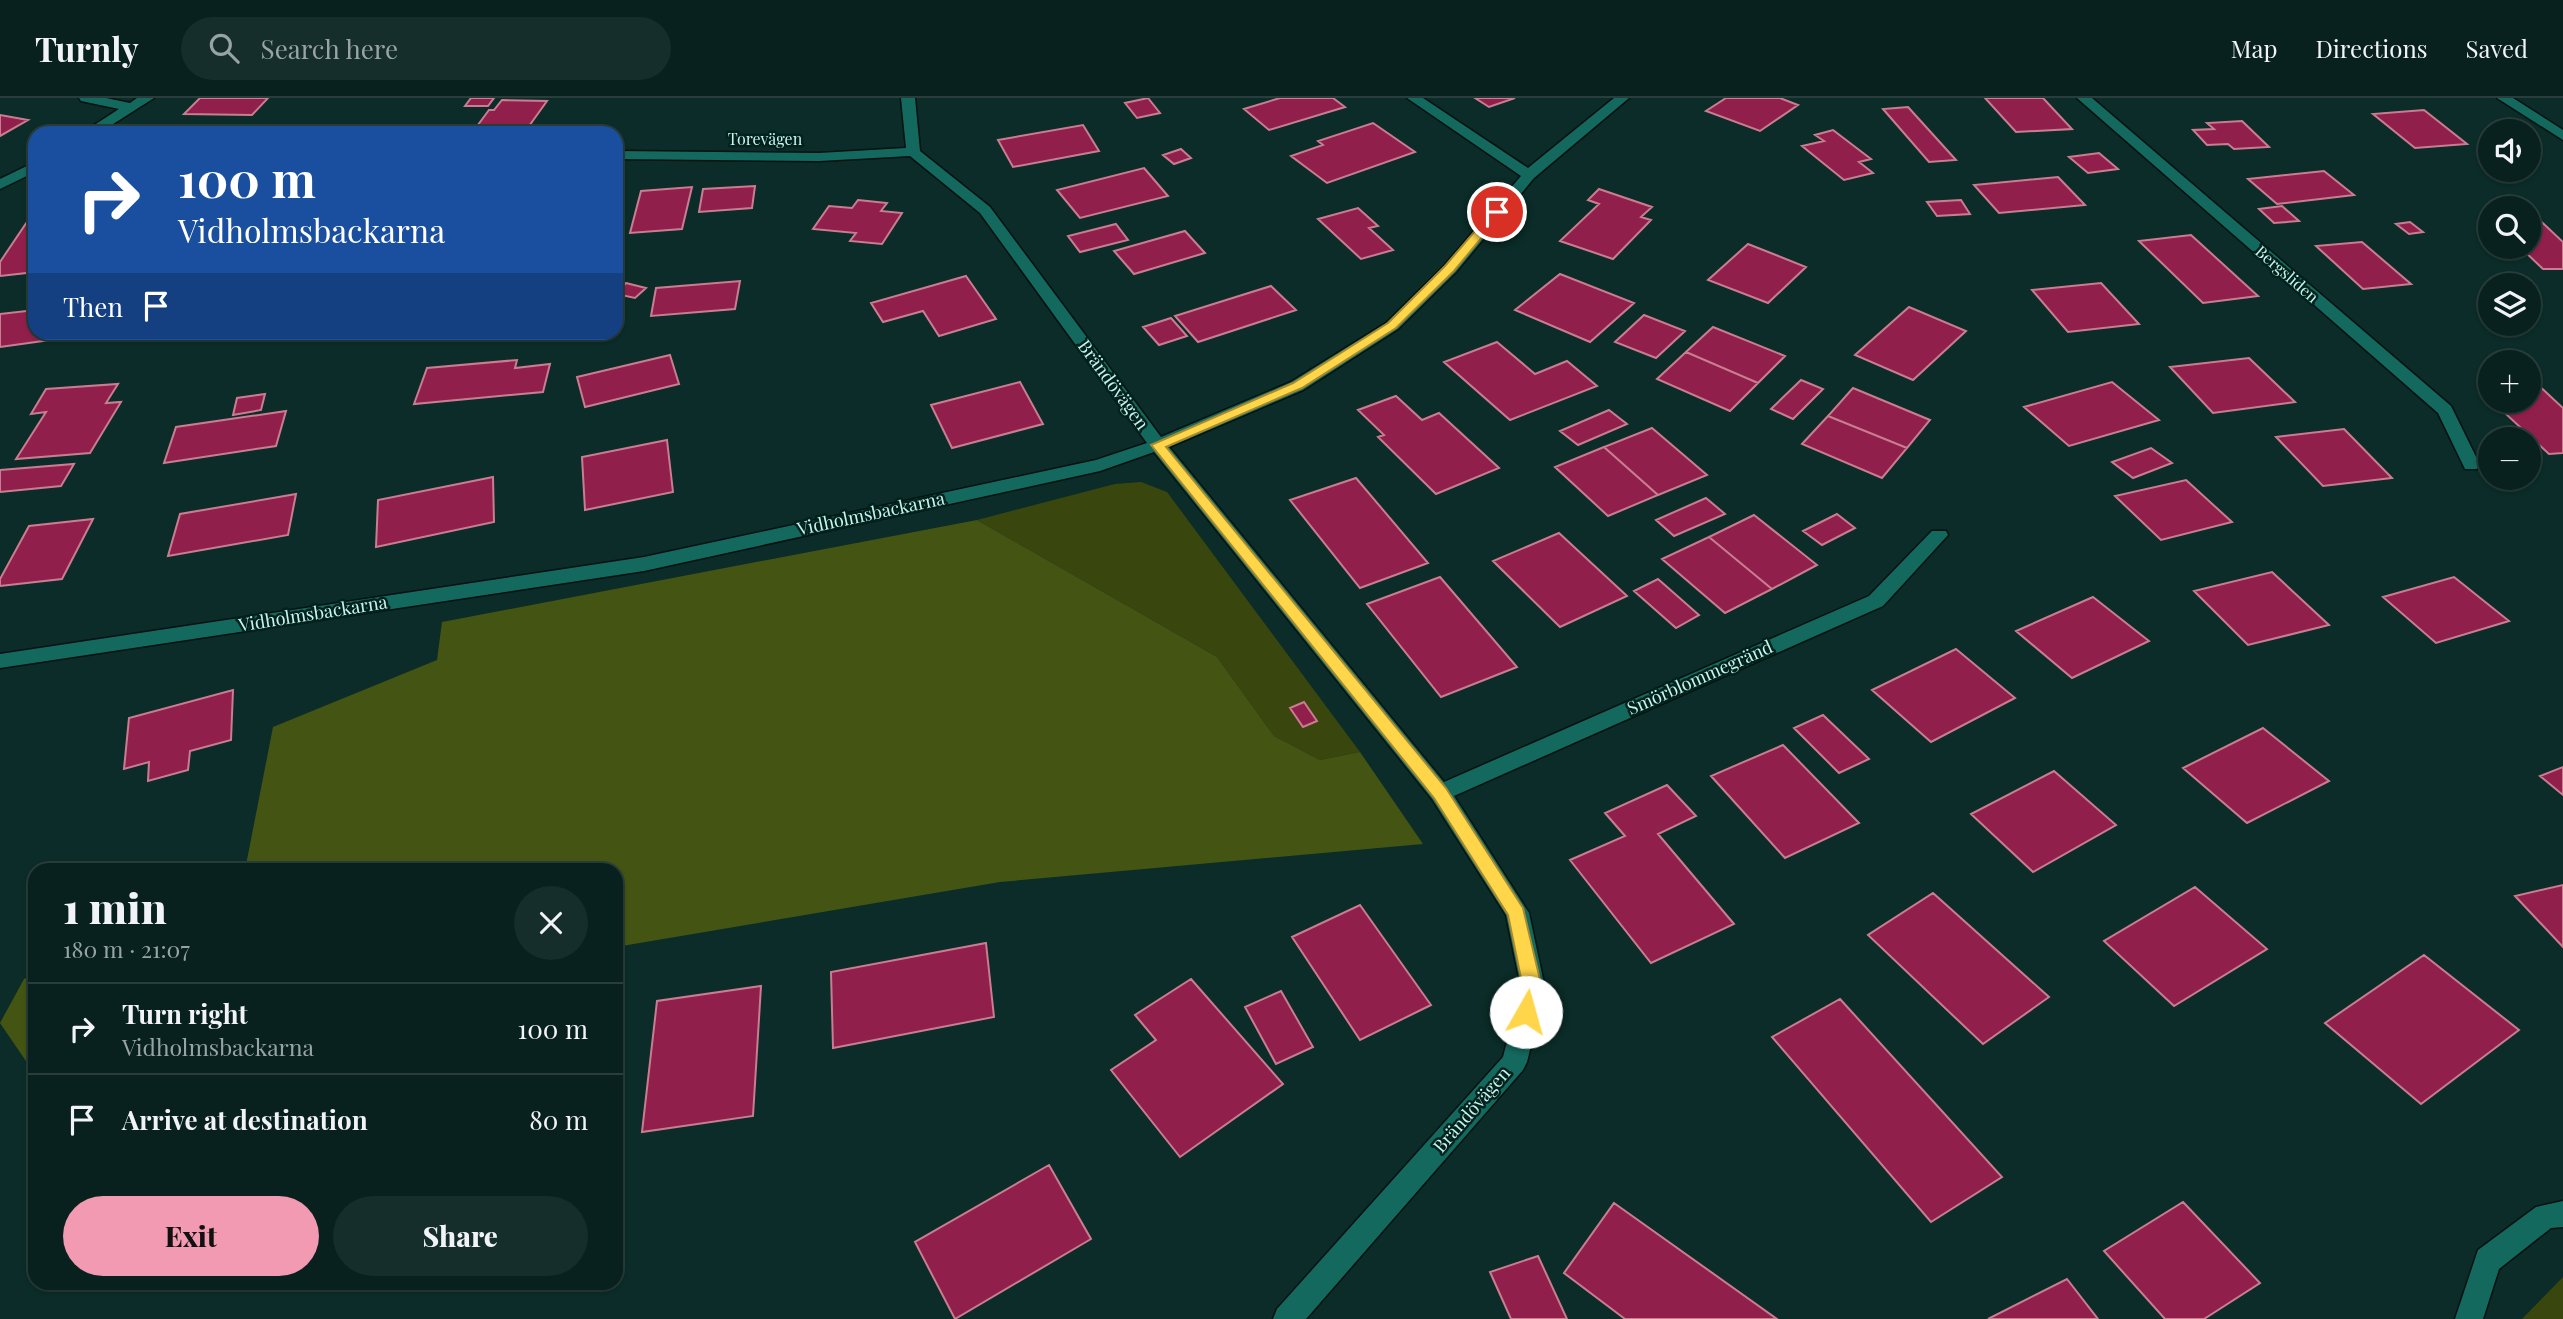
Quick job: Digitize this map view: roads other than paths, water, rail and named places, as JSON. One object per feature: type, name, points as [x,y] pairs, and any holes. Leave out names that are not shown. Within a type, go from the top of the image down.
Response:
[{"type":"street","points":[[86,98],[131,107]]},
{"type":"street","points":[[100,126],[147,98]]},
{"type":"street","points":[[908,98],[913,152]]},
{"type":"street","points":[[1414,98],[1529,175]]},
{"type":"street","name":"Vidholmsbackarna","points":[[0,661],[644,564],[1100,465],[1158,445],[1297,386],[1392,326],[1450,269],[1529,175],[1622,98]]},
{"type":"street","name":"Bergsliden","points":[[2084,98],[2445,410],[2471,465]]},
{"type":"street","points":[[2504,98],[2563,136]]},
{"type":"street","name":"Torevägen","points":[[623,155],[819,157],[913,152]]},
{"type":"street","name":"Brändövägen","points":[[913,152],[985,210],[1158,445],[1440,793],[1517,914],[1533,988],[1514,1062],[1287,1319]]},
{"type":"street","points":[[0,185],[28,170]]},
{"type":"street","name":"Smörblommegränd","points":[[1440,793],[1876,601],[1939,535]]},
{"type":"street","points":[[2469,1319],[2488,1260],[2546,1216],[2563,1214]]}]
